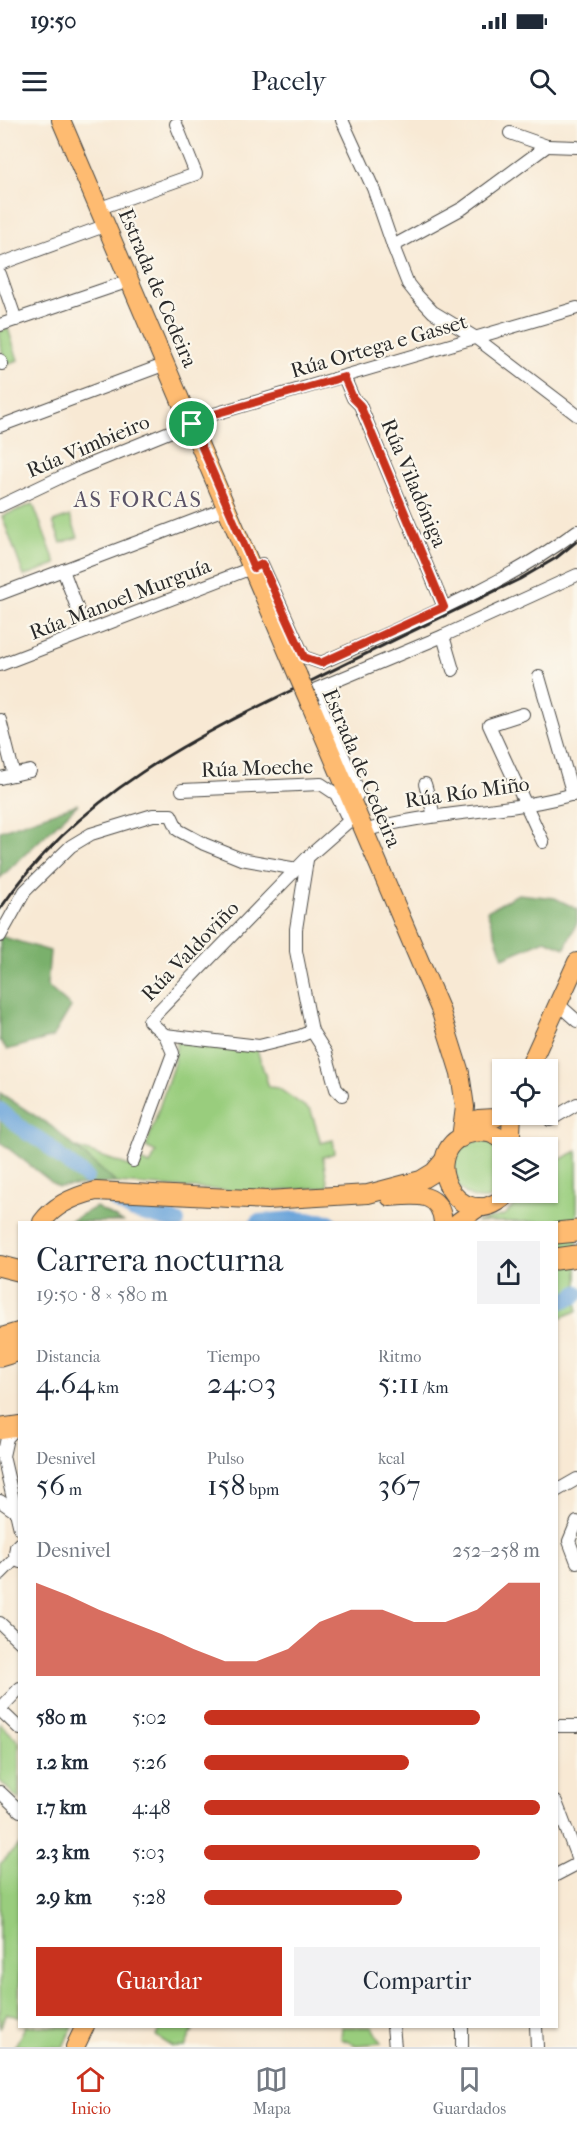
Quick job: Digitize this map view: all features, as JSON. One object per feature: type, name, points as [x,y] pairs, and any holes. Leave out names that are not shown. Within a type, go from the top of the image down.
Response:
[{"type":"highway","points":[[558,1233],[577,1231]]},
{"type":"highway","points":[[558,1253],[577,1251]]},
{"type":"highway","points":[[558,1259],[577,1256]]},
{"type":"highway","points":[[0,1339],[18,1334]]},
{"type":"highway","points":[[0,1356],[18,1351]]},
{"type":"main road","name":"Estrada de Cedeira","points":[[61,120],[254,568],[356,818],[440,1010],[460,1073],[480,1124],[461,1138]]},
{"type":"main road","points":[[533,1059],[577,962]]},
{"type":"main road","points":[[43,1221],[60,1205],[80,1195],[96,1191],[267,1200],[368,1194],[421,1180],[434,1172],[452,1145],[461,1138],[480,1124],[493,1125]]},
{"type":"main road","points":[[480,1124],[500,1137]]},
{"type":"main road","points":[[444,1160],[444,1180],[454,1203],[451,1221]]},
{"type":"main road","points":[[394,1188],[435,1185],[450,1192],[469,1206],[491,1206],[497,1203]]},
{"type":"main road","points":[[368,1194],[387,1198],[424,1196],[440,1209],[443,1221]]},
{"type":"main road","points":[[459,1221],[480,1207]]},
{"type":"main road","points":[[75,2047],[84,2028]]},
{"type":"street","points":[[342,120],[373,188],[408,284],[433,312],[476,338],[577,415]]},
{"type":"street","points":[[100,208],[196,174],[176,124]]},
{"type":"street","points":[[510,133],[547,146],[577,147]]},
{"type":"street","points":[[393,246],[463,208],[547,146]]},
{"type":"street","points":[[0,264],[107,225]]},
{"type":"street","points":[[0,274],[16,320]]},
{"type":"street","points":[[0,325],[129,281]]},
{"type":"street","name":"Rúa Ortega e Gasset","points":[[192,424],[211,415],[577,308]]},
{"type":"street","points":[[0,426],[166,364]]},
{"type":"street","name":"Rúa Viladóniga","points":[[344,377],[353,398],[360,405],[444,607]]},
{"type":"street","name":"Rúa Vimbieiro","points":[[0,506],[78,469],[192,424]]},
{"type":"street","points":[[0,594],[227,507]]},
{"type":"street","points":[[254,568],[262,564],[304,657],[321,663],[444,607],[550,551],[577,531]]},
{"type":"street","name":"Rúa Manoel Murguía","points":[[0,665],[254,568]]},
{"type":"street","points":[[63,570],[86,632]]},
{"type":"street","points":[[356,818],[359,792],[314,690],[442,636],[577,575]]},
{"type":"street","points":[[442,636],[453,670]]},
{"type":"street","points":[[538,677],[575,794]]},
{"type":"street","points":[[523,714],[489,725],[543,842]]},
{"type":"street","points":[[0,720],[14,775]]},
{"type":"street","points":[[0,778],[30,771]]},
{"type":"street","name":"Rúa Moeche","points":[[182,790],[321,784],[336,794],[356,818]]},
{"type":"street","points":[[425,784],[434,815]]},
{"type":"street","name":"Rúa Río Miño","points":[[356,818],[434,815],[527,804],[575,794]]},
{"type":"street","points":[[0,936],[24,891],[71,846],[91,834],[153,815],[171,816],[178,830],[204,844],[241,859],[297,869]]},
{"type":"street","name":"Rúa Valdoviño","points":[[312,1031],[259,1046],[165,1035],[149,1021],[308,857],[356,818]]},
{"type":"street","points":[[308,857],[304,867],[296,929],[296,951],[312,1031],[326,1053],[336,1089],[342,1095]]},
{"type":"street","points":[[557,1004],[577,1021]]},
{"type":"street","points":[[133,1161],[173,1053],[165,1035]]},
{"type":"street","points":[[558,1115],[577,1104]]},
{"type":"street","points":[[12,1428],[2,1454],[3,1485],[18,1521]]},
{"type":"street","points":[[558,1490],[577,1479]]},
{"type":"street","points":[[0,1502],[16,1512]]},
{"type":"street","points":[[577,1522],[569,1541],[577,1562]]},
{"type":"street","points":[[0,1574],[18,1560],[15,1551],[18,1546]]},
{"type":"street","points":[[0,1623],[18,1640]]},
{"type":"street","points":[[18,1690],[0,1709],[18,1727]]},
{"type":"street","points":[[558,1726],[577,1726]]},
{"type":"street","points":[[0,1792],[18,1808]]},
{"type":"street","points":[[558,1807],[577,1857]]},
{"type":"street","points":[[558,1874],[577,1864]]},
{"type":"street","points":[[393,2028],[395,2047]]},
{"type":"street","points":[[462,2028],[462,2047]]},
{"type":"street","points":[[536,2028],[537,2047]]},
{"type":"green space","points":[[8,328],[18,360],[7,365],[0,345],[0,331]]},
{"type":"green space","points":[[33,504],[56,564],[24,576],[2,516]]},
{"type":"green space","points":[[70,516],[78,537],[61,543],[53,522]]},
{"type":"green space","points":[[78,804],[0,878],[0,831]]},
{"type":"green space","points":[[518,894],[555,898],[577,909],[577,922],[565,948],[545,940],[503,958],[487,911]]},
{"type":"green space","points":[[0,936],[50,951],[47,986],[71,1007],[53,1037],[7,1050],[0,1040]]},
{"type":"green space","points":[[177,1041],[257,1050],[269,1087],[278,1088],[311,1111],[321,1143],[333,1140],[335,1153],[323,1157],[328,1187],[279,1191],[235,1191],[116,1183],[75,1147],[132,1167],[137,1166],[140,1161],[150,1165],[156,1152],[146,1147],[174,1063]]},
{"type":"green space","points":[[0,1093],[51,1126],[116,1183],[58,1187],[0,1142]]},
{"type":"green space","points":[[484,1140],[492,1144],[492,1197],[475,1198],[465,1193],[454,1176],[455,1156],[460,1148],[470,1142]]},
{"type":"green space","points":[[577,1151],[577,1311],[558,1319],[558,1221],[480,1221],[505,1215],[516,1203],[558,1203],[558,1160]]},
{"type":"green space","points":[[96,1207],[121,1221],[70,1221]]},
{"type":"green space","points":[[0,1723],[18,1741],[18,1799],[0,1781]]},
{"type":"green space","points":[[18,1846],[18,1939],[16,1942],[18,1944],[18,2018],[7,2013],[0,2028],[0,1864]]},
{"type":"green space","points":[[24,2028],[72,2028],[63,2047],[15,2046]]},
{"type":"green space","points":[[160,2028],[193,2030],[185,2047],[173,2047],[156,2036]]},
{"type":"green space","points":[[342,2028],[373,2028],[381,2043],[356,2045],[341,2039]]},
{"type":"waterway","points":[[0,1110],[86,1177]]},
{"type":"waterway","points":[[115,1200],[134,1211],[173,1221]]},
{"type":"waterway","points":[[270,1221],[295,1219],[318,1221]]},
{"type":"waterway","points":[[558,1302],[573,1297],[577,1293]]},
{"type":"railway","points":[[0,909],[31,868],[65,833],[102,801],[141,773],[226,723],[520,579],[556,558],[577,541]]},
{"type":"district","name":"AS FORCAS","points":[[138,500]]},
{"type":"route","points":[[344,377],[353,398],[360,405],[444,607],[321,663],[304,657],[262,564],[254,568],[192,424],[211,415],[344,377]]}]
